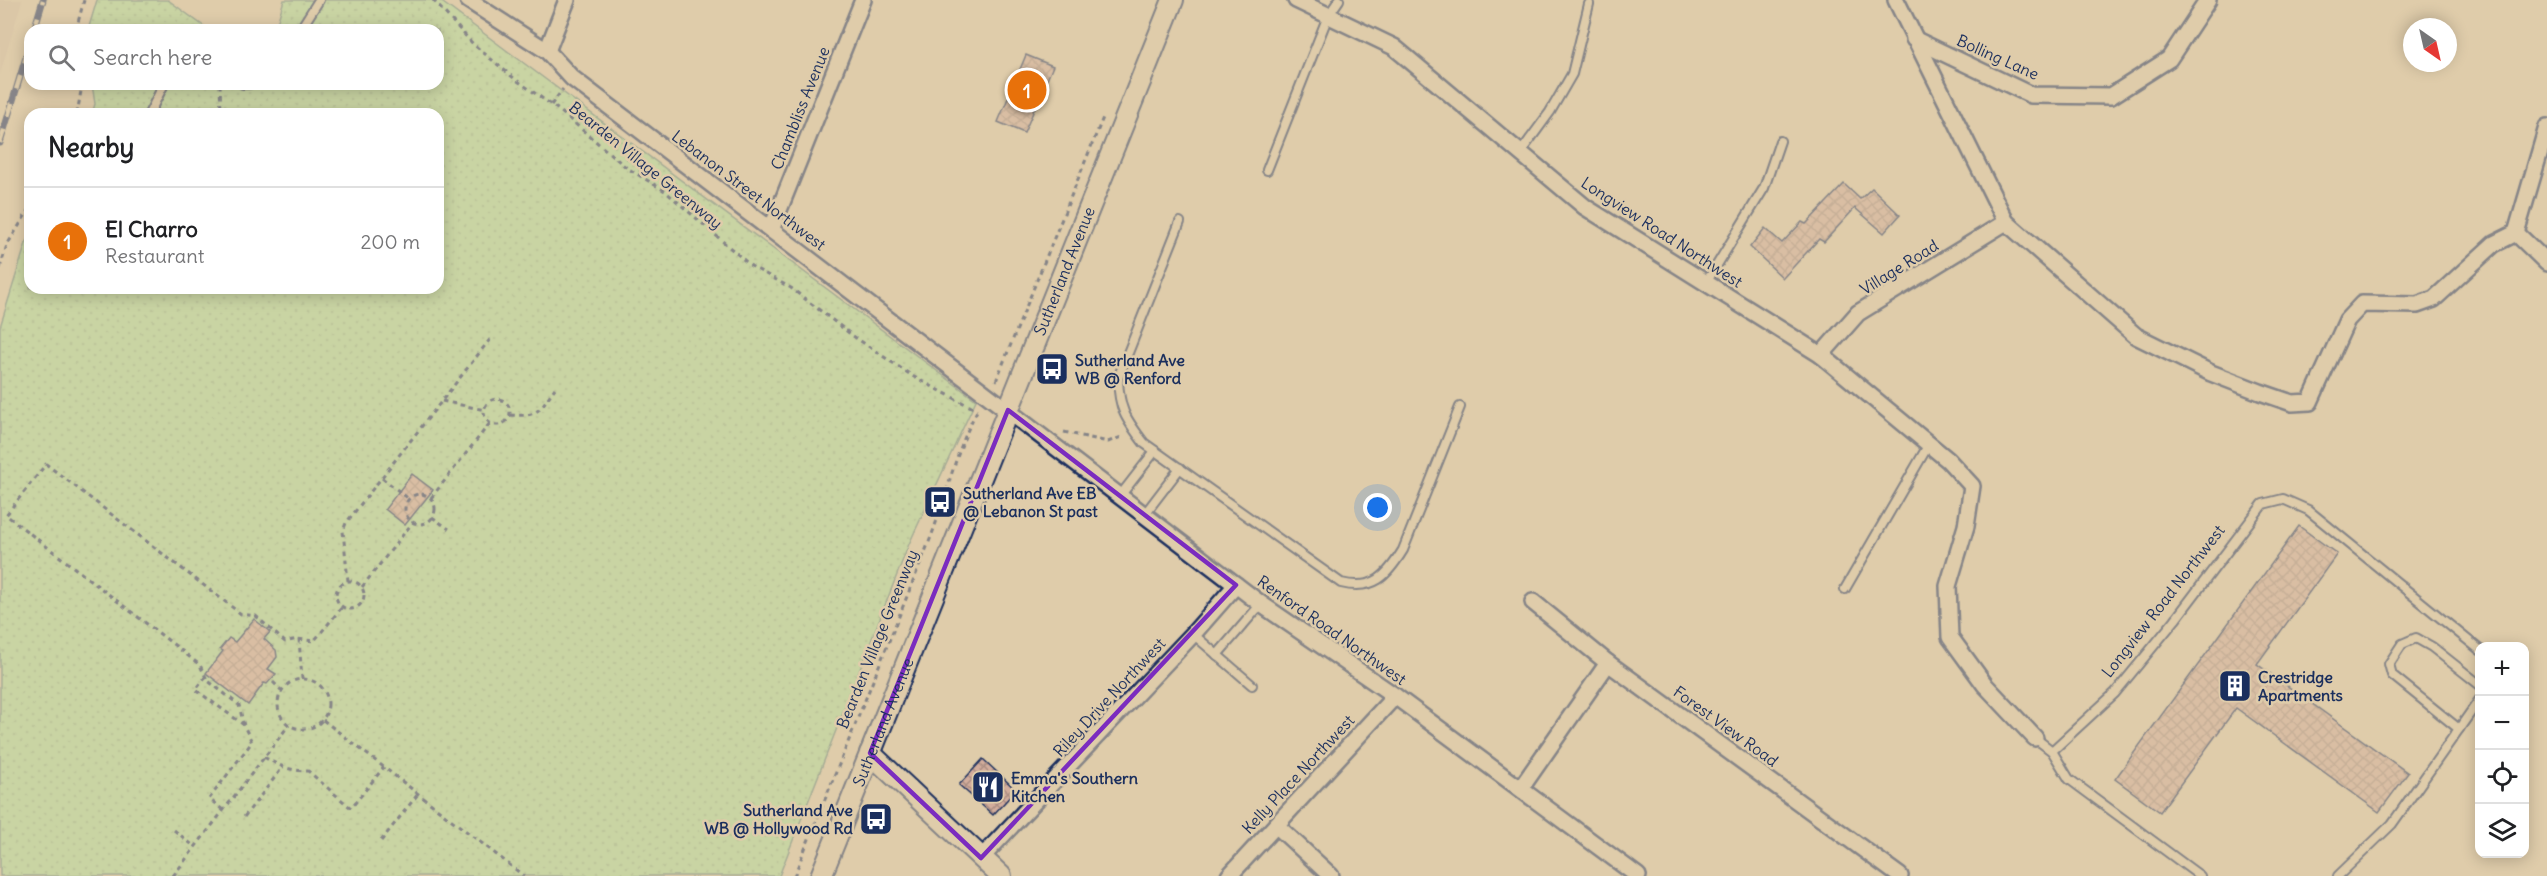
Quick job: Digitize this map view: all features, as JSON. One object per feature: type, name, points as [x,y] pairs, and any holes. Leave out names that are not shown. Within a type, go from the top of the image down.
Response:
[{"type":"street","name":"Lebanon Street Northwest","points":[[468,0],[547,51],[572,78],[1008,410]]},
{"type":"street","points":[[547,51],[567,0]]},
{"type":"street","name":"Chambliss Avenue","points":[[771,230],[863,0]]},
{"type":"street","name":"Sutherland Avenue","points":[[821,876],[1173,0]]},
{"type":"street","name":"Longview Road Northwest","points":[[1296,0],[1394,47],[1585,207],[1821,355],[1948,460],[1972,486],[1966,526],[1948,586],[1950,637],[1985,685],[2036,738]]},
{"type":"street","points":[[1896,0],[2006,222],[2136,336],[2211,373],[2292,403],[2310,402],[2347,320],[2362,304],[2417,305],[2434,299],[2494,244],[2516,233],[2547,127]]},
{"type":"street","name":"Bolling Lane","points":[[1914,39],[2031,95],[2111,96],[2169,59],[2208,0]]},
{"type":"street","name":"Village Road","points":[[1821,355],[1858,313],[2006,222]]},
{"type":"street","points":[[2516,233],[2547,263]]},
{"type":"street","name":"Renford Road Northwest","points":[[1008,410],[1236,585],[1395,696],[1638,876]]},
{"type":"street","name":"Riley Drive Northwest","points":[[981,858],[1193,634],[1236,585]]},
{"type":"street","name":"Forest View Road","points":[[1533,602],[1608,663],[1900,876]]},
{"type":"street","points":[[1521,788],[1608,663]]},
{"type":"street","name":"Kelly Place Northwest","points":[[1228,876],[1395,696]]},
{"type":"street","points":[[870,753],[1001,876]]},
{"type":"street","points":[[1276,825],[1331,876]]},
{"type":"lane","points":[[304,24],[320,0]]},
{"type":"lane","points":[[1267,170],[1328,16],[1339,0]]},
{"type":"lane","points":[[1520,153],[1550,112],[1572,74],[1589,4]]},
{"type":"lane","points":[[152,108],[161,90]]},
{"type":"lane","points":[[1706,283],[1764,188],[1780,141]]},
{"type":"lane","points":[[1180,222],[1118,378],[1119,403],[1144,443],[1341,583],[1352,586],[1371,584],[1390,572],[1403,550],[1460,407]]},
{"type":"lane","points":[[1845,589],[1929,444]]},
{"type":"lane","points":[[1120,496],[1155,451]]},
{"type":"lane","points":[[1144,515],[1180,468]]},
{"type":"lane","name":"Longview Road Northwest","points":[[2052,751],[2115,693],[2175,620],[2263,504],[2283,500],[2308,510],[2475,646]]},
{"type":"lane","points":[[1217,655],[1262,604]]},
{"type":"lane","points":[[1193,634],[1252,686]]},
{"type":"lane","points":[[2459,729],[2392,675],[2390,664],[2402,644],[2416,638],[2432,647],[2475,681]]},
{"type":"lane","points":[[2338,876],[2392,824],[2475,706]]},
{"type":"lane","points":[[2036,738],[2052,751],[2069,779],[2200,876]]},
{"type":"path","points":[[78,24],[84,0]]},
{"type":"path","name":"Bearden Village Greenway","points":[[433,0],[473,44],[515,79],[560,111],[627,168],[665,191],[750,266],[791,288],[853,336],[914,377],[977,410]]},
{"type":"path","points":[[78,108],[80,90]]},
{"type":"path","points":[[220,90],[221,108]]},
{"type":"path","name":"Bearden Village Greenway","points":[[794,876],[931,537],[944,503],[955,463],[977,410],[990,396],[1105,114]]},
{"type":"path","points":[[0,268],[7,245],[24,218]]},
{"type":"path","points":[[348,581],[344,531],[346,523],[491,338]]},
{"type":"path","points":[[510,415],[530,416],[537,411],[555,388]]},
{"type":"path","points":[[492,400],[501,400],[508,405],[510,415],[507,421],[500,425],[490,423],[486,418],[485,410],[492,400]]},
{"type":"path","points":[[442,401],[485,410]]},
{"type":"path","points":[[431,498],[490,423]]},
{"type":"path","points":[[1062,431],[1108,442],[1121,438],[1134,430]]},
{"type":"path","points":[[223,810],[209,799],[252,742],[244,726],[239,705],[206,676],[200,665],[6,515],[46,464],[242,614],[256,616],[285,642],[299,639],[314,641],[343,606]]},
{"type":"path","points":[[382,477],[409,499]]},
{"type":"path","points":[[420,494],[431,498],[436,509],[432,517],[423,524],[413,522],[405,509],[409,499],[420,494]]},
{"type":"path","points":[[432,517],[449,529]]},
{"type":"path","points":[[362,587],[413,522]]},
{"type":"path","points":[[348,581],[362,587],[364,598],[359,605],[351,608],[343,606],[337,594],[340,586],[348,581]]},
{"type":"path","points":[[299,639],[302,679]]},
{"type":"path","points":[[206,676],[196,690],[244,726]]},
{"type":"path","points":[[302,679],[310,680],[323,689],[328,704],[323,720],[308,729],[289,725],[280,714],[278,706],[282,691],[288,685],[302,679]]},
{"type":"path","points":[[273,682],[282,691]]},
{"type":"path","points":[[323,720],[524,876]]},
{"type":"path","points":[[173,876],[289,725]]},
{"type":"path","points":[[264,757],[284,768],[308,771],[351,808],[384,767]]},
{"type":"path","points":[[244,818],[284,768]]},
{"type":"path","points":[[381,841],[418,794]]},
{"type":"path","points":[[174,830],[195,847]]},
{"type":"highlighted area","points":[[1008,410],[1236,585],[981,858],[870,753]]},
{"type":"shaded area","points":[[0,0],[22,0],[0,74]]},
{"type":"green space","points":[[97,0],[168,0],[201,24],[90,24]]},
{"type":"green space","points":[[284,0],[439,0],[976,400],[909,544],[779,876],[0,876],[0,327],[24,249],[24,294],[444,294],[444,108],[94,108],[93,90],[444,90],[444,24],[277,24]]},
{"type":"building","points":[[1026,55],[1053,66],[1024,133],[998,122]]},
{"type":"building","points":[[1844,184],[1860,199],[1872,188],[1900,215],[1884,233],[1855,208],[1824,242],[1819,239],[1783,278],[1750,247],[1765,228],[1782,243],[1802,222],[1806,224]]},
{"type":"building","points":[[412,474],[433,490],[405,525],[385,509]]},
{"type":"building","name":"Crestridge Apartments","points":[[2299,526],[2337,554],[2257,664],[2408,773],[2379,812],[2236,708],[2160,812],[2115,779]]},
{"type":"building","points":[[254,619],[270,632],[264,639],[276,650],[277,657],[268,669],[276,674],[267,684],[264,683],[248,705],[206,673],[223,651],[220,649],[229,638],[235,642]]},
{"type":"building","name":"Emma's Southern Kitchen","points":[[983,759],[1016,790],[993,815],[959,785]]},
{"type":"railway","points":[[36,24],[43,0]]},
{"type":"railway","points":[[0,143],[24,64]]},
{"type":"place","name":"El Charro","points":[[1027,90]]},
{"type":"place","name":"Sutherland Ave WB @ Renford","points":[[1052,369]]},
{"type":"place","name":"Sutherland Ave EB @ Lebanon St past","points":[[940,502]]},
{"type":"place","name":"Crestridge Apartments","points":[[2235,686]]},
{"type":"place","name":"Emma's Southern Kitchen","points":[[988,787]]},
{"type":"place","name":"Sutherland Ave WB @ Hollywood Rd","points":[[876,819]]}]
